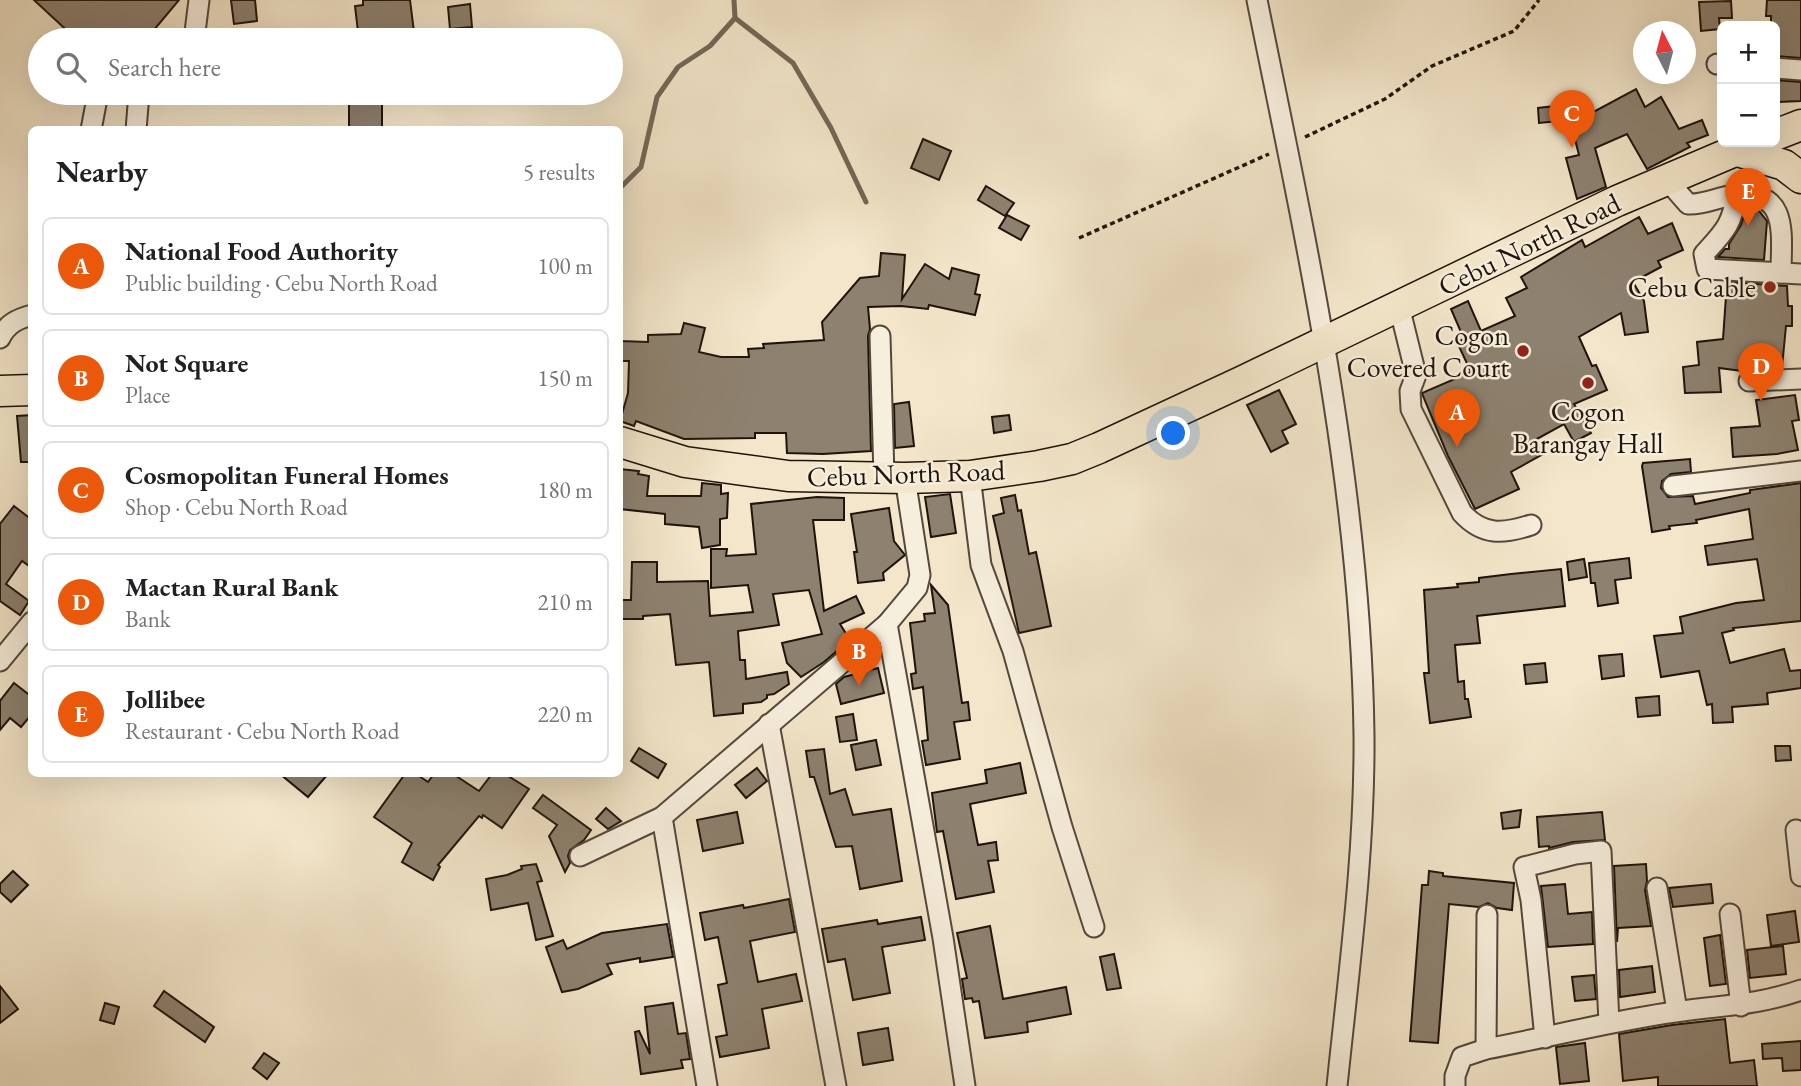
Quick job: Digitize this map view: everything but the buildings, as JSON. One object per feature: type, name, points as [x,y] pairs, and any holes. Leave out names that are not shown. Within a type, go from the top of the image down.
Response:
[{"type":"highway","points":[[1780,133],[1801,125]]},
{"type":"highway","name":"Cebu North Road","points":[[623,446],[685,462],[788,476],[970,477],[1072,459],[1099,449],[1616,201],[1743,147]]},
{"type":"highway","points":[[1747,147],[1784,165],[1801,178]]},
{"type":"highway","points":[[0,391],[28,390]]},
{"type":"street","points":[[196,28],[199,0]]},
{"type":"street","points":[[1257,0],[1287,146],[1345,473],[1358,627],[1364,735],[1359,871],[1337,1086]]},
{"type":"street","points":[[1780,69],[1801,71]]},
{"type":"street","points":[[92,126],[96,105]]},
{"type":"street","points":[[136,126],[138,105]]},
{"type":"street","points":[[1667,180],[1688,204],[1702,205],[1736,195],[1759,197],[1772,202],[1781,219],[1791,274],[1707,269],[1704,254],[1726,230],[1734,214],[1736,195]]},
{"type":"street","points":[[1399,306],[1416,376],[1410,391],[1411,409],[1462,513],[1473,525],[1494,531],[1510,532],[1531,525]]},
{"type":"street","points":[[0,338],[5,329],[18,318],[28,316]]},
{"type":"street","points":[[580,856],[662,817],[887,624],[918,588],[920,575],[894,477],[880,336]]},
{"type":"street","points":[[1749,382],[1801,379]]},
{"type":"street","points":[[1673,486],[1801,471]]},
{"type":"street","points":[[970,477],[981,565],[1013,651],[1062,827],[1094,927]]},
{"type":"street","points":[[887,624],[943,938],[965,1086]]},
{"type":"street","points":[[2,653],[28,626]]},
{"type":"street","points":[[769,724],[836,1086]]},
{"type":"street","points":[[662,817],[707,1086]]},
{"type":"street","points":[[1796,830],[1801,876]]},
{"type":"street","points":[[1545,1038],[1531,900],[1524,867],[1575,854],[1601,851],[1609,1023]]},
{"type":"street","points":[[1657,888],[1677,1011]]},
{"type":"street","points":[[1730,914],[1741,1006]]},
{"type":"street","points":[[1486,1049],[1487,915]]},
{"type":"street","points":[[1455,1086],[1455,1076],[1462,1057],[1486,1049],[1677,1011],[1741,1006],[1777,999],[1801,990]]},
{"type":"path","points":[[1079,238],[1385,100],[1432,65],[1514,31],[1539,0]]},
{"type":"waterway","points":[[623,185],[641,167],[657,97],[678,67],[710,46],[735,18],[734,0]]},
{"type":"waterway","points":[[735,18],[793,63],[831,128],[866,202]]},
{"type":"place","name":"Cosmopolitan Funeral Homes","points":[[1572,148]]},
{"type":"place","name":"Jollibee","points":[[1748,226]]},
{"type":"place","name":"Cebu Cable","points":[[1770,287]]},
{"type":"place","name":"Cogon Covered Court","points":[[1523,351]]},
{"type":"place","name":"Cogon Barangay Hall","points":[[1588,383]]},
{"type":"place","name":"Mactan Rural Bank","points":[[1761,401]]},
{"type":"place","name":"National Food Authority","points":[[1457,447]]},
{"type":"place","name":"Not Square","points":[[859,686]]}]
